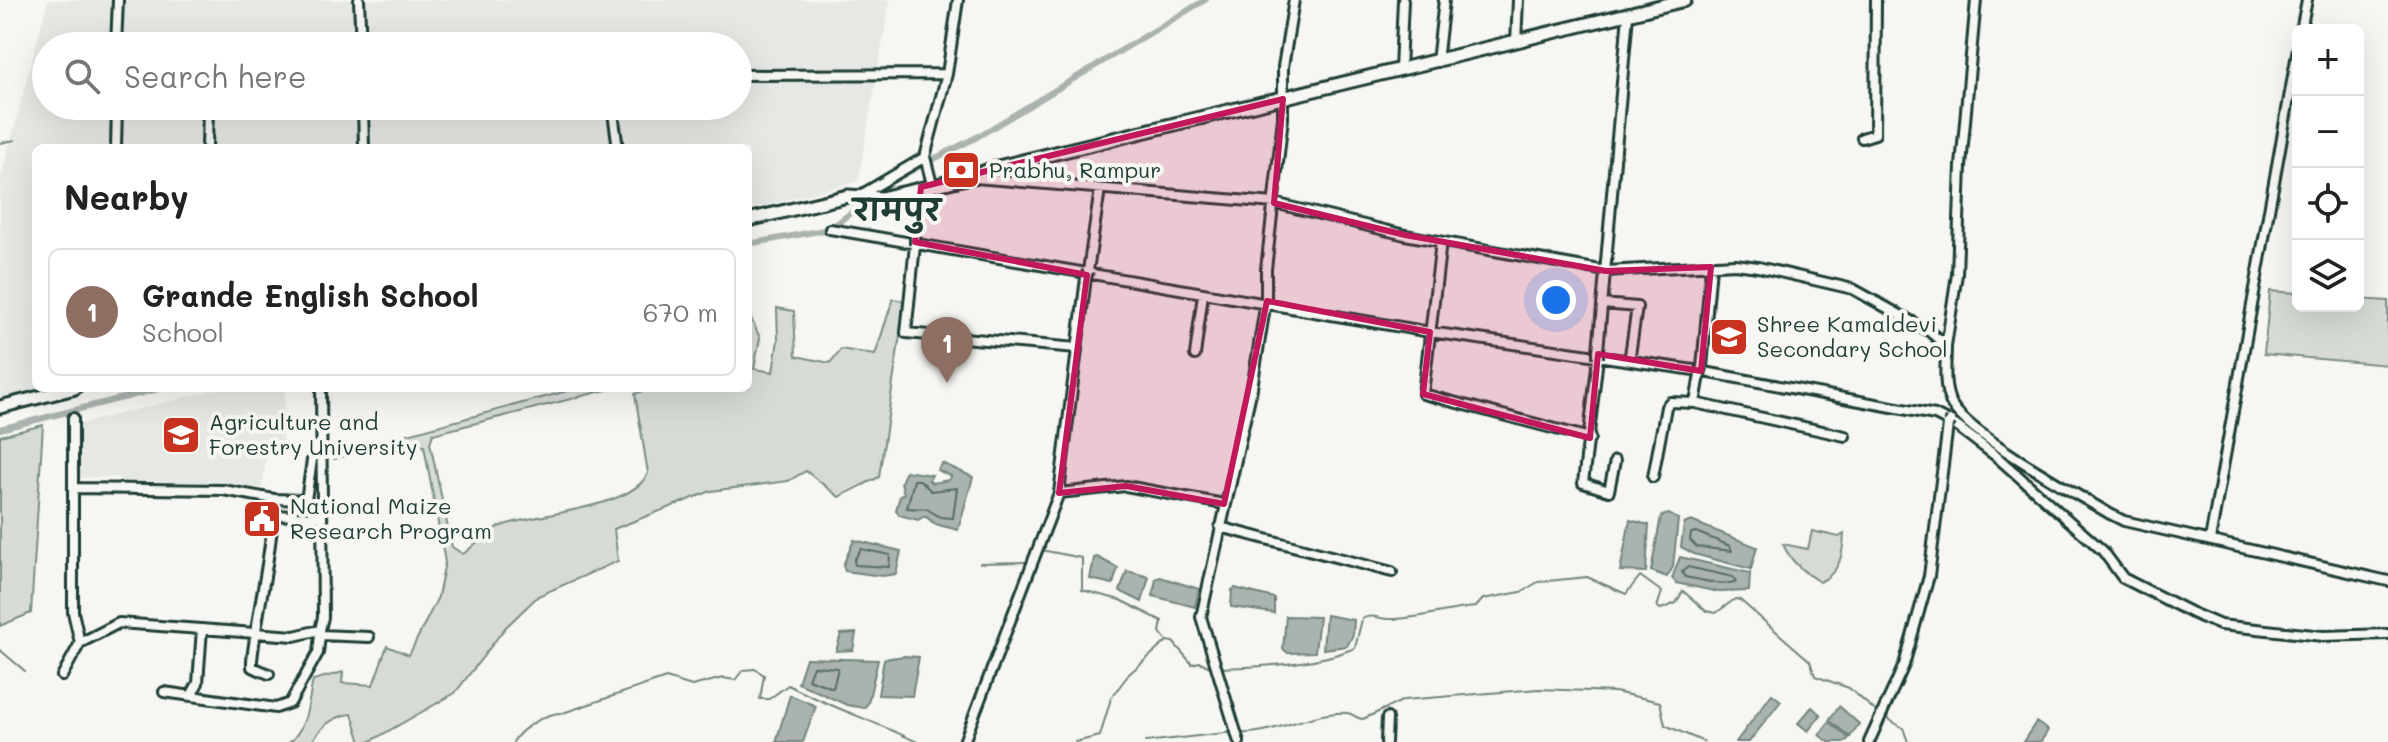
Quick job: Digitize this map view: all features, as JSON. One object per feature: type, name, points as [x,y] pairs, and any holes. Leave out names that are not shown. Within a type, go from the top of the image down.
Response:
[{"type":"main road","points":[[752,219],[862,196],[881,198],[971,177],[994,168],[1685,0]]},
{"type":"main road","points":[[0,407],[59,392]]},
{"type":"street","points":[[117,32],[118,0]]},
{"type":"street","points":[[359,0],[360,32]]},
{"type":"street","points":[[958,0],[947,74],[926,163],[926,186],[915,242],[906,333],[1077,348]]},
{"type":"street","points":[[1237,735],[1201,617],[1252,388],[1266,304],[1283,67],[1294,0]]},
{"type":"street","points":[[1400,70],[1403,0]]},
{"type":"street","points":[[1437,62],[1444,0]]},
{"type":"street","points":[[1516,42],[1518,0]]},
{"type":"street","points":[[1862,138],[1875,134],[1876,0]]},
{"type":"street","points":[[1869,742],[1904,665],[1929,576],[1952,420],[1947,389],[1946,346],[1957,274],[1961,166],[1976,0]]},
{"type":"street","points":[[2302,24],[2307,0]]},
{"type":"street","points":[[1615,461],[1609,491],[1583,483],[1603,304],[1628,15]]},
{"type":"street","points":[[752,75],[947,74]]},
{"type":"street","points":[[2210,540],[2292,82]]},
{"type":"street","points":[[116,144],[117,120]]},
{"type":"street","points":[[207,144],[208,120]]},
{"type":"street","points":[[363,120],[364,144]]},
{"type":"street","points":[[614,120],[617,144]]},
{"type":"street","points":[[862,196],[926,163]]},
{"type":"street","points":[[971,177],[1274,203],[1441,242],[1606,271],[1758,267],[1853,289],[1929,331],[1946,346]]},
{"type":"street","points":[[964,742],[995,652],[1059,493],[1100,189]]},
{"type":"street","points":[[830,229],[1430,332],[1694,370],[1935,415],[1955,425],[1997,457],[2103,551],[2123,578],[2192,613],[2220,625],[2323,636],[2388,634]]},
{"type":"street","points":[[1441,242],[1423,394],[1590,438]]},
{"type":"street","points":[[1695,403],[1711,267]]},
{"type":"street","points":[[1195,355],[1203,294]]},
{"type":"street","points":[[1603,304],[1637,307],[1630,355]]},
{"type":"street","points":[[164,692],[276,708],[290,703],[318,653],[321,392]]},
{"type":"street","points":[[1653,477],[1666,407],[1670,402],[1695,403],[1845,436]]},
{"type":"street","points":[[73,418],[73,612],[80,643]]},
{"type":"street","points":[[1952,420],[2124,521],[2388,581]]},
{"type":"street","points":[[312,460],[306,500],[319,517]]},
{"type":"street","points":[[1059,493],[1126,486],[1224,504]]},
{"type":"street","points":[[73,488],[223,490],[274,499],[306,500]]},
{"type":"street","points":[[269,674],[252,667],[274,499]]},
{"type":"street","points":[[274,515],[319,517]]},
{"type":"street","points":[[1220,527],[1392,572]]},
{"type":"street","points":[[62,676],[80,643],[119,623],[304,636],[320,632],[369,637]]},
{"type":"street","points":[[192,694],[198,683],[202,629]]},
{"type":"street","points":[[1386,742],[1387,718]]},
{"type":"highlighted area","points":[[1283,99],[1274,203],[1405,235],[1606,271],[1711,267],[1701,371],[1598,354],[1590,438],[1423,394],[1430,332],[1267,301],[1224,504],[1126,486],[1059,493],[1087,275],[915,242],[921,187]]},
{"type":"shaded area","points":[[48,0],[890,0],[858,181],[752,209],[752,144],[32,144],[32,392],[54,392],[0,406],[0,181],[32,60],[32,120],[752,120],[752,32],[40,32]]},
{"type":"shaded area","points":[[2270,291],[2292,293],[2292,312],[2364,312],[2364,299],[2388,301],[2388,365],[2264,354]]},
{"type":"shaded area","points":[[893,299],[905,301],[879,477],[839,497],[806,471],[788,481],[711,491],[614,529],[618,561],[538,596],[505,628],[455,693],[369,742],[361,742],[352,714],[328,723],[312,742],[290,742],[304,721],[313,680],[343,672],[342,683],[373,685],[387,646],[409,655],[438,597],[445,562],[424,446],[412,439],[334,459],[334,454],[563,392],[598,392],[433,434],[430,443],[452,547],[463,554],[498,527],[603,503],[638,485],[648,473],[635,394],[752,392],[752,321],[760,338],[754,369],[773,372],[778,340],[777,308],[794,311],[796,356],[830,363],[841,349],[875,355]]},
{"type":"shaded area","name":"Agriculture and Forestry University","points":[[206,392],[285,392],[282,446],[268,445],[262,488],[200,487],[199,482],[119,481],[118,477],[78,478],[79,424]]},
{"type":"shaded area","points":[[43,425],[31,613],[0,626],[0,436]]},
{"type":"shaded area","points":[[1812,531],[1839,537],[1844,534],[1839,562],[1832,573],[1820,582],[1798,566],[1783,544],[1808,549]]},
{"type":"water","points":[[942,463],[973,477],[958,530],[935,524],[925,516],[918,520],[899,515],[896,510],[900,496],[904,494],[901,482],[906,471],[932,475],[929,480],[932,483],[949,480],[951,476],[937,470]]},
{"type":"water","points":[[1669,514],[1678,519],[1673,567],[1667,577],[1651,571],[1661,516]]},
{"type":"water","points":[[1630,520],[1649,525],[1646,572],[1620,571]]},
{"type":"water","points":[[1691,521],[1757,547],[1751,569],[1694,554],[1681,547],[1684,524]]},
{"type":"water","points":[[854,540],[901,551],[896,574],[882,576],[845,571],[843,565]]},
{"type":"water","points":[[1680,557],[1750,573],[1749,591],[1719,592],[1676,583],[1672,578]]},
{"type":"water","points":[[1094,558],[1118,568],[1113,584],[1090,579]]},
{"type":"water","points":[[1127,571],[1149,577],[1142,602],[1120,591]]},
{"type":"water","points":[[1160,577],[1199,589],[1195,607],[1153,596],[1156,579]]},
{"type":"water","points":[[1235,588],[1274,598],[1274,613],[1231,607],[1232,590]]},
{"type":"water","points":[[1326,615],[1354,620],[1353,635],[1347,646],[1323,649]]},
{"type":"water","points":[[1286,616],[1319,617],[1315,652],[1288,653],[1283,649]]},
{"type":"water","points":[[856,633],[853,650],[836,651],[841,634]]},
{"type":"water","points":[[919,657],[912,696],[878,695],[884,659]]},
{"type":"water","points":[[806,658],[878,660],[868,703],[864,708],[847,705],[798,683]]},
{"type":"water","points":[[1772,694],[1781,701],[1749,742],[1736,742]]},
{"type":"water","points":[[790,695],[816,706],[803,742],[776,742]]},
{"type":"water","points":[[1839,706],[1859,724],[1850,737],[1829,720]]},
{"type":"water","points":[[1812,707],[1821,715],[1808,731],[1798,723]]},
{"type":"water","points":[[1829,722],[1849,738],[1845,742],[1829,742],[1819,735]]},
{"type":"water","points":[[2036,722],[2048,730],[2041,742],[2023,742]]},
{"type":"waterway","points":[[752,243],[830,229],[891,181],[977,137],[1205,0]]},
{"type":"waterway","points":[[0,143],[15,140]]},
{"type":"waterway","points":[[0,429],[146,392]]},
{"type":"waterway","points":[[1041,550],[1082,558],[1082,590],[1120,600],[1162,621],[1160,632],[1166,640]]},
{"type":"waterway","points":[[980,563],[1026,562]]},
{"type":"waterway","points":[[1222,668],[1289,664],[1340,654],[1355,648],[1362,619],[1368,617],[1398,619],[1476,607],[1483,599],[1521,592],[1538,582],[1587,577],[1626,594],[1640,576],[1662,592],[1657,607],[1661,609],[1676,603],[1683,591],[1706,611],[1716,613],[1735,599],[1740,600],[1810,661],[1815,676],[1849,688],[1879,714]]},
{"type":"waterway","points":[[1075,742],[1100,736],[1111,698],[1129,674],[1167,641],[1173,642],[1192,664],[1200,662],[1214,669]]},
{"type":"waterway","points":[[0,650],[25,671]]},
{"type":"waterway","points":[[513,742],[522,731],[542,718],[666,678],[692,686],[723,678],[735,680],[743,670],[755,669],[764,675],[760,699],[769,699],[788,685],[917,742]]},
{"type":"waterway","points":[[1240,733],[1265,731],[1334,713],[1349,713],[1363,719],[1404,700],[1538,689],[1615,692],[1660,702],[1665,725],[1704,742]]},
{"type":"waterway","points":[[1885,717],[1903,728],[1908,742]]},
{"type":"waterway","points":[[1145,742],[1234,732]]},
{"type":"place","name":"Prabhu, Rampur","points":[[961,170]]},
{"type":"place","name":"Shree Kamaldevi Secondary School","points":[[1729,337]]},
{"type":"place","name":"Grande English School","points":[[947,383]]},
{"type":"place","name":"Agriculture and Forestry University","points":[[181,435]]},
{"type":"place","name":"National Maize Research Program","points":[[262,519]]},
{"type":"district","name":"रामपुर","points":[[897,211]]}]
